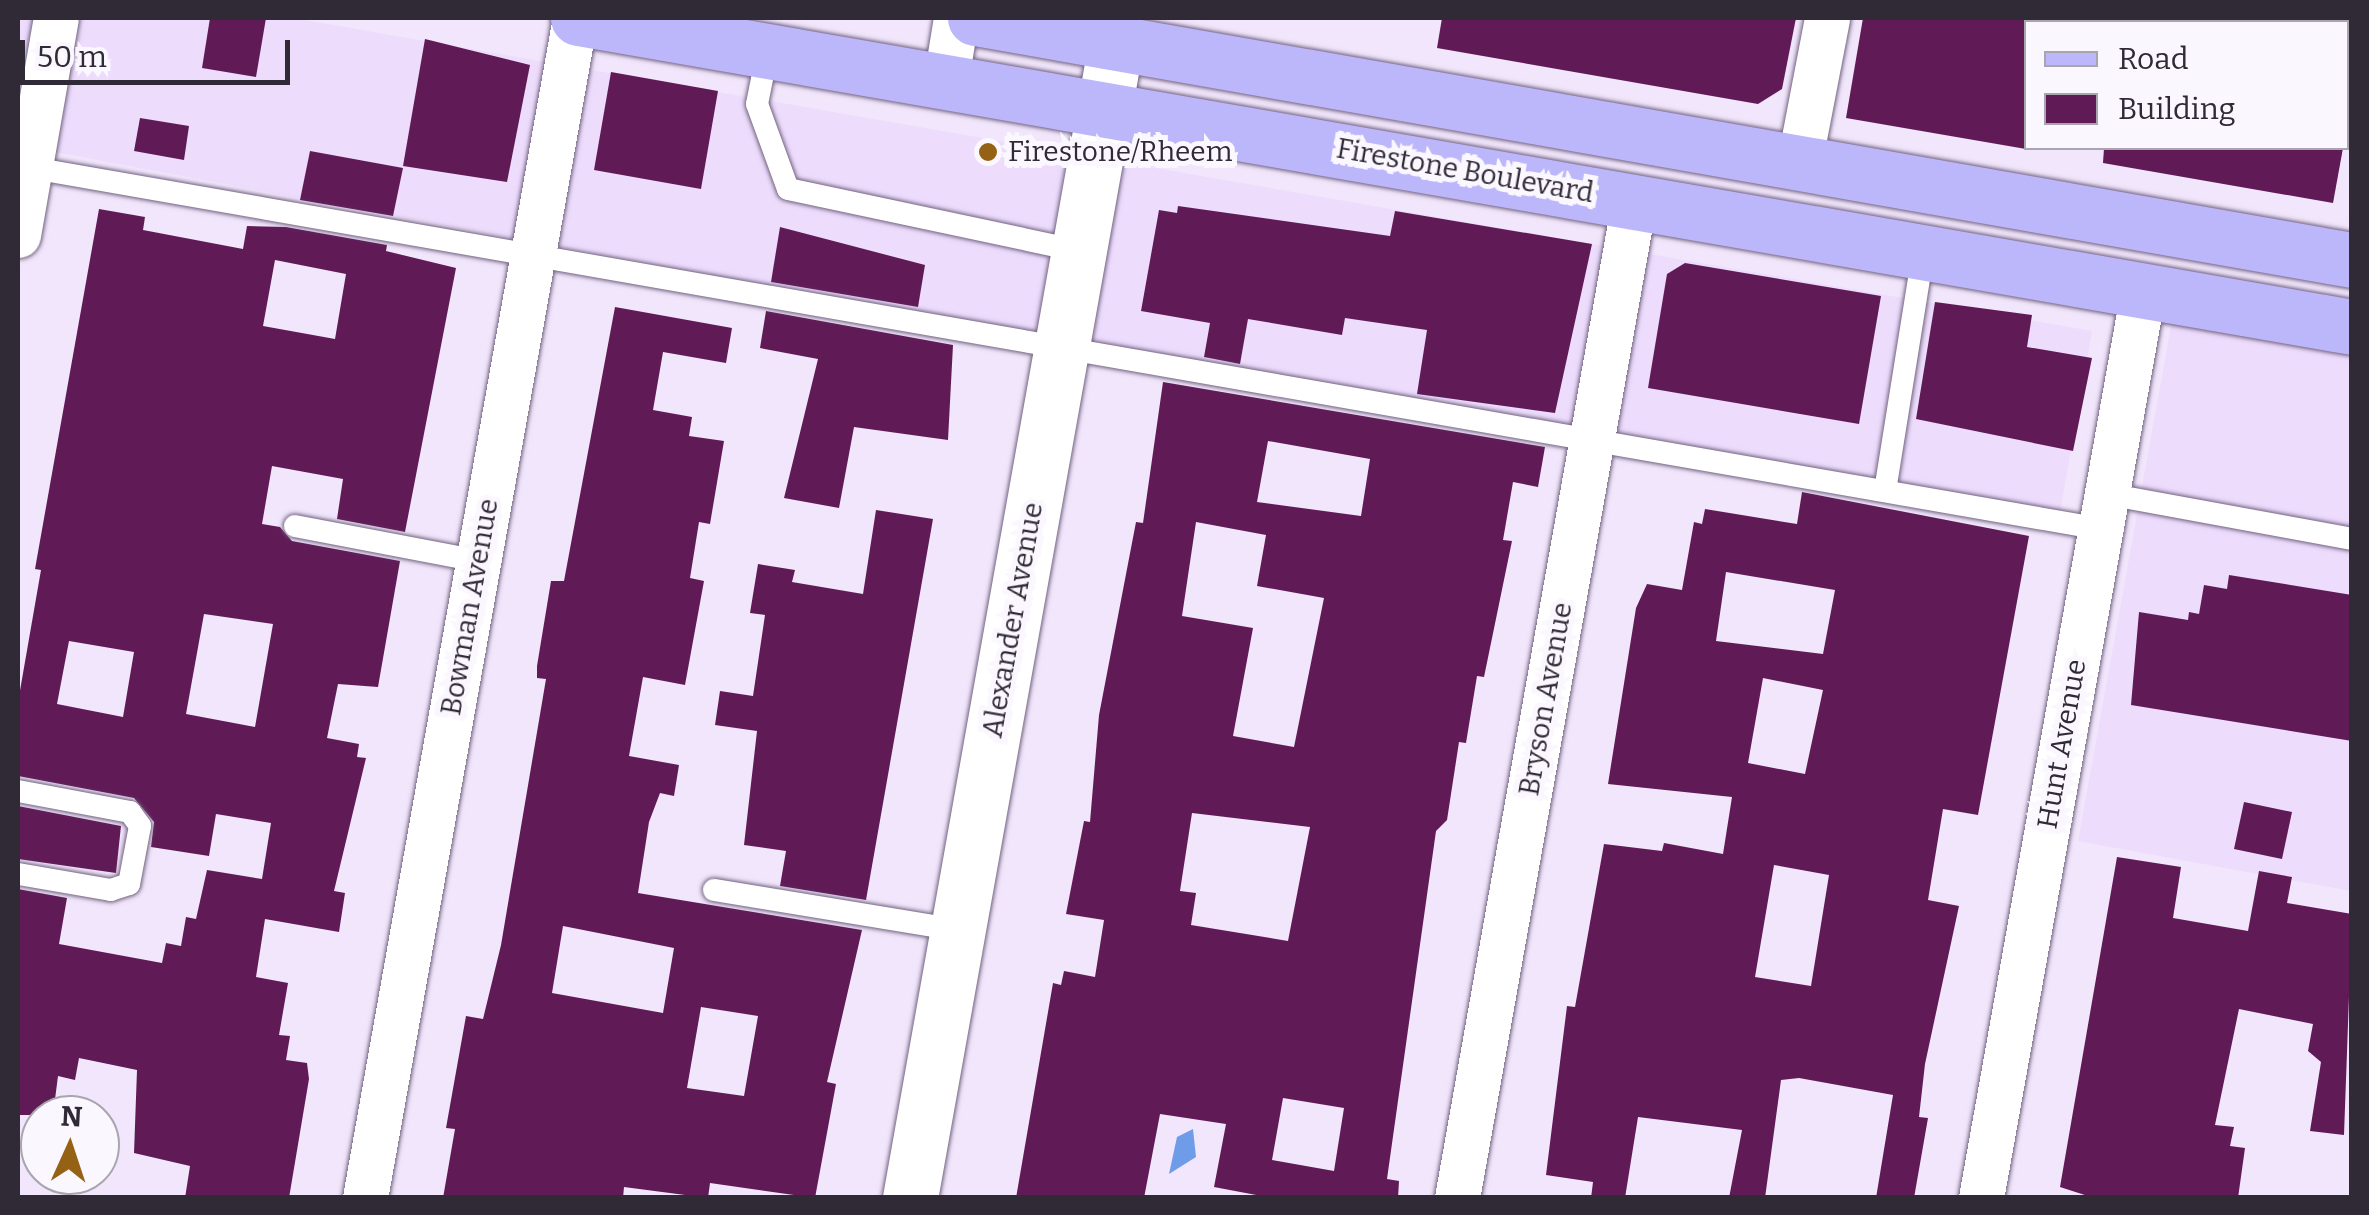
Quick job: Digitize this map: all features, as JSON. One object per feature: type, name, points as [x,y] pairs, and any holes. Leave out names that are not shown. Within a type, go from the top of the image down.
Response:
[{"type":"main road","name":"Firestone Boulevard","points":[[576,18],[946,79],[2352,327]]},
{"type":"main road","points":[[975,18],[2352,260]]},
{"type":"street","points":[[18,235],[24,167],[56,18]]},
{"type":"street","name":"Bowman Avenue","points":[[366,1198],[576,18]]},
{"type":"street","points":[[946,79],[956,18]]},
{"type":"street","points":[[1799,164],[1827,18]]},
{"type":"street","name":"Alexander Avenue","points":[[910,1198],[1116,43]]},
{"type":"street","name":"Bryson Avenue","points":[[1457,1198],[1634,202]]},
{"type":"street","name":"Hunt Avenue","points":[[1981,1198],[2143,291]]},
{"type":"lane","points":[[768,49],[757,104],[788,189],[1079,251]]},
{"type":"lane","points":[[24,167],[1885,491],[2352,540]]},
{"type":"lane","points":[[1885,491],[1923,254]]},
{"type":"lane","points":[[296,526],[478,561]]},
{"type":"lane","points":[[18,791],[130,812],[140,826],[129,884],[111,890],[18,874]]},
{"type":"lane","points":[[714,890],[958,930]]},
{"type":"shaded area","points":[[18,18],[293,18],[2092,331],[2057,529],[18,145]]},
{"type":"shaded area","points":[[2172,321],[2351,353],[2351,891],[2078,841]]},
{"type":"water","points":[[1193,1129],[1196,1157],[1169,1174],[1177,1137]]},
{"type":"building","points":[[210,18],[266,18],[256,77],[202,68]]},
{"type":"building","points":[[1442,18],[1796,18],[1782,89],[1758,104],[1437,48]]},
{"type":"building","points":[[1863,18],[2026,18],[2024,149],[1846,118]]},
{"type":"building","points":[[425,39],[530,65],[507,182],[403,166]]},
{"type":"building","points":[[611,72],[718,91],[701,189],[594,170]]},
{"type":"building","points":[[140,118],[189,126],[184,160],[134,151]]},
{"type":"building","points":[[2104,150],[2343,150],[2333,203],[2103,163]]},
{"type":"building","points":[[310,151],[403,168],[393,216],[300,200]]},
{"type":"building","points":[[1178,206],[1390,236],[1395,211],[1592,244],[1555,413],[1417,394],[1427,330],[1345,318],[1342,335],[1248,319],[1240,364],[1204,357],[1210,323],[1141,311],[1159,210],[1177,213]]},
{"type":"building","points":[[99,209],[145,217],[143,230],[243,249],[247,226],[286,227],[387,245],[386,251],[456,268],[405,532],[337,519],[343,479],[272,466],[262,524],[280,527],[292,541],[400,561],[378,687],[338,684],[327,738],[359,744],[357,757],[366,758],[334,891],[345,893],[339,932],[265,919],[256,977],[288,983],[279,1035],[290,1036],[286,1060],[307,1063],[309,1079],[289,1198],[185,1198],[190,1166],[134,1153],[137,1070],[79,1058],[75,1080],[58,1076],[56,1095],[20,1095],[18,1115],[18,889],[67,898],[59,944],[162,963],[166,943],[181,946],[186,917],[196,919],[207,870],[262,879],[271,823],[216,814],[209,856],[151,847],[154,822],[134,798],[18,776],[18,702],[41,570],[35,569]],"holes":[[[275,260],[346,274],[335,339],[263,326]],[[204,614],[273,624],[255,727],[186,714]],[[69,641],[134,652],[123,717],[57,704]]]},
{"type":"building","points":[[780,227],[925,265],[918,307],[771,282]]},
{"type":"building","points":[[1685,263],[1881,296],[1859,424],[1648,388],[1667,274]]},
{"type":"building","points":[[1935,302],[2032,315],[2027,347],[2092,358],[2073,451],[1916,419]]},
{"type":"building","points":[[615,307],[732,328],[726,363],[663,352],[653,410],[692,417],[689,436],[724,441],[710,524],[699,522],[690,578],[704,581],[685,685],[643,677],[629,756],[679,765],[674,796],[660,793],[649,822],[638,893],[862,930],[827,1082],[836,1084],[815,1198],[710,1183],[708,1198],[624,1187],[623,1198],[443,1198],[455,1129],[446,1128],[466,1016],[483,1019],[501,945],[546,679],[537,678],[537,666],[551,581],[564,581]],"holes":[[[563,926],[674,948],[663,1013],[552,993]],[[701,1007],[758,1016],[744,1096],[687,1088]]]},
{"type":"building","points":[[766,311],[953,345],[948,440],[854,427],[839,508],[784,498],[818,359],[760,348]]},
{"type":"building","points":[[1163,382],[1545,447],[1538,487],[1513,482],[1503,540],[1512,541],[1484,677],[1477,676],[1466,743],[1459,742],[1447,820],[1436,831],[1387,1179],[1399,1181],[1398,1198],[1272,1198],[1214,1187],[1226,1124],[1160,1114],[1144,1198],[1016,1198],[1053,983],[1061,985],[1064,971],[1095,977],[1104,920],[1066,914],[1084,821],[1090,822],[1099,715],[1136,522],[1143,523]],"holes":[[[1268,441],[1370,459],[1361,516],[1257,502]],[[1196,522],[1266,535],[1257,586],[1324,598],[1294,747],[1233,736],[1253,628],[1182,616]],[[1192,813],[1310,827],[1288,941],[1191,925],[1196,893],[1180,891]],[[1283,1098],[1344,1108],[1334,1171],[1272,1160]]]},
{"type":"building","points":[[1802,492],[2029,536],[1978,815],[1943,809],[1928,900],[1959,906],[1925,1064],[1919,1117],[1928,1118],[1914,1198],[1876,1198],[1893,1095],[1799,1078],[1781,1080],[1765,1198],[1729,1198],[1742,1130],[1638,1117],[1625,1198],[1591,1198],[1593,1182],[1546,1175],[1567,1006],[1575,1007],[1604,844],[1662,851],[1664,843],[1723,854],[1732,797],[1608,784],[1636,608],[1647,584],[1682,590],[1694,522],[1702,524],[1705,509],[1797,524]],"holes":[[[1726,572],[1835,590],[1823,654],[1716,641]],[[1763,678],[1823,690],[1805,774],[1748,763]],[[1774,865],[1829,875],[1811,986],[1755,977]]]},
{"type":"building","points":[[876,510],[933,519],[866,900],[780,886],[786,851],[744,845],[757,731],[715,725],[720,691],[753,696],[765,615],[750,613],[758,564],[795,570],[792,582],[863,594]]},
{"type":"building","points":[[2229,575],[2352,595],[2352,741],[2131,705],[2139,612],[2188,620],[2189,612],[2199,614],[2204,585],[2227,589]]},
{"type":"building","points":[[2244,802],[2292,812],[2282,859],[2234,849]]},
{"type":"building","points":[[18,806],[121,826],[116,873],[18,859]]},
{"type":"building","points":[[2117,857],[2181,867],[2173,918],[2248,931],[2259,871],[2292,877],[2287,903],[2352,914],[2344,1135],[2310,1131],[2321,1062],[2308,1051],[2313,1024],[2239,1009],[2215,1125],[2234,1127],[2230,1146],[2245,1148],[2238,1198],[2094,1198],[2060,1187]]},
{"type":"place","name":"Firestone/Rheem","points":[[988,152]]}]
